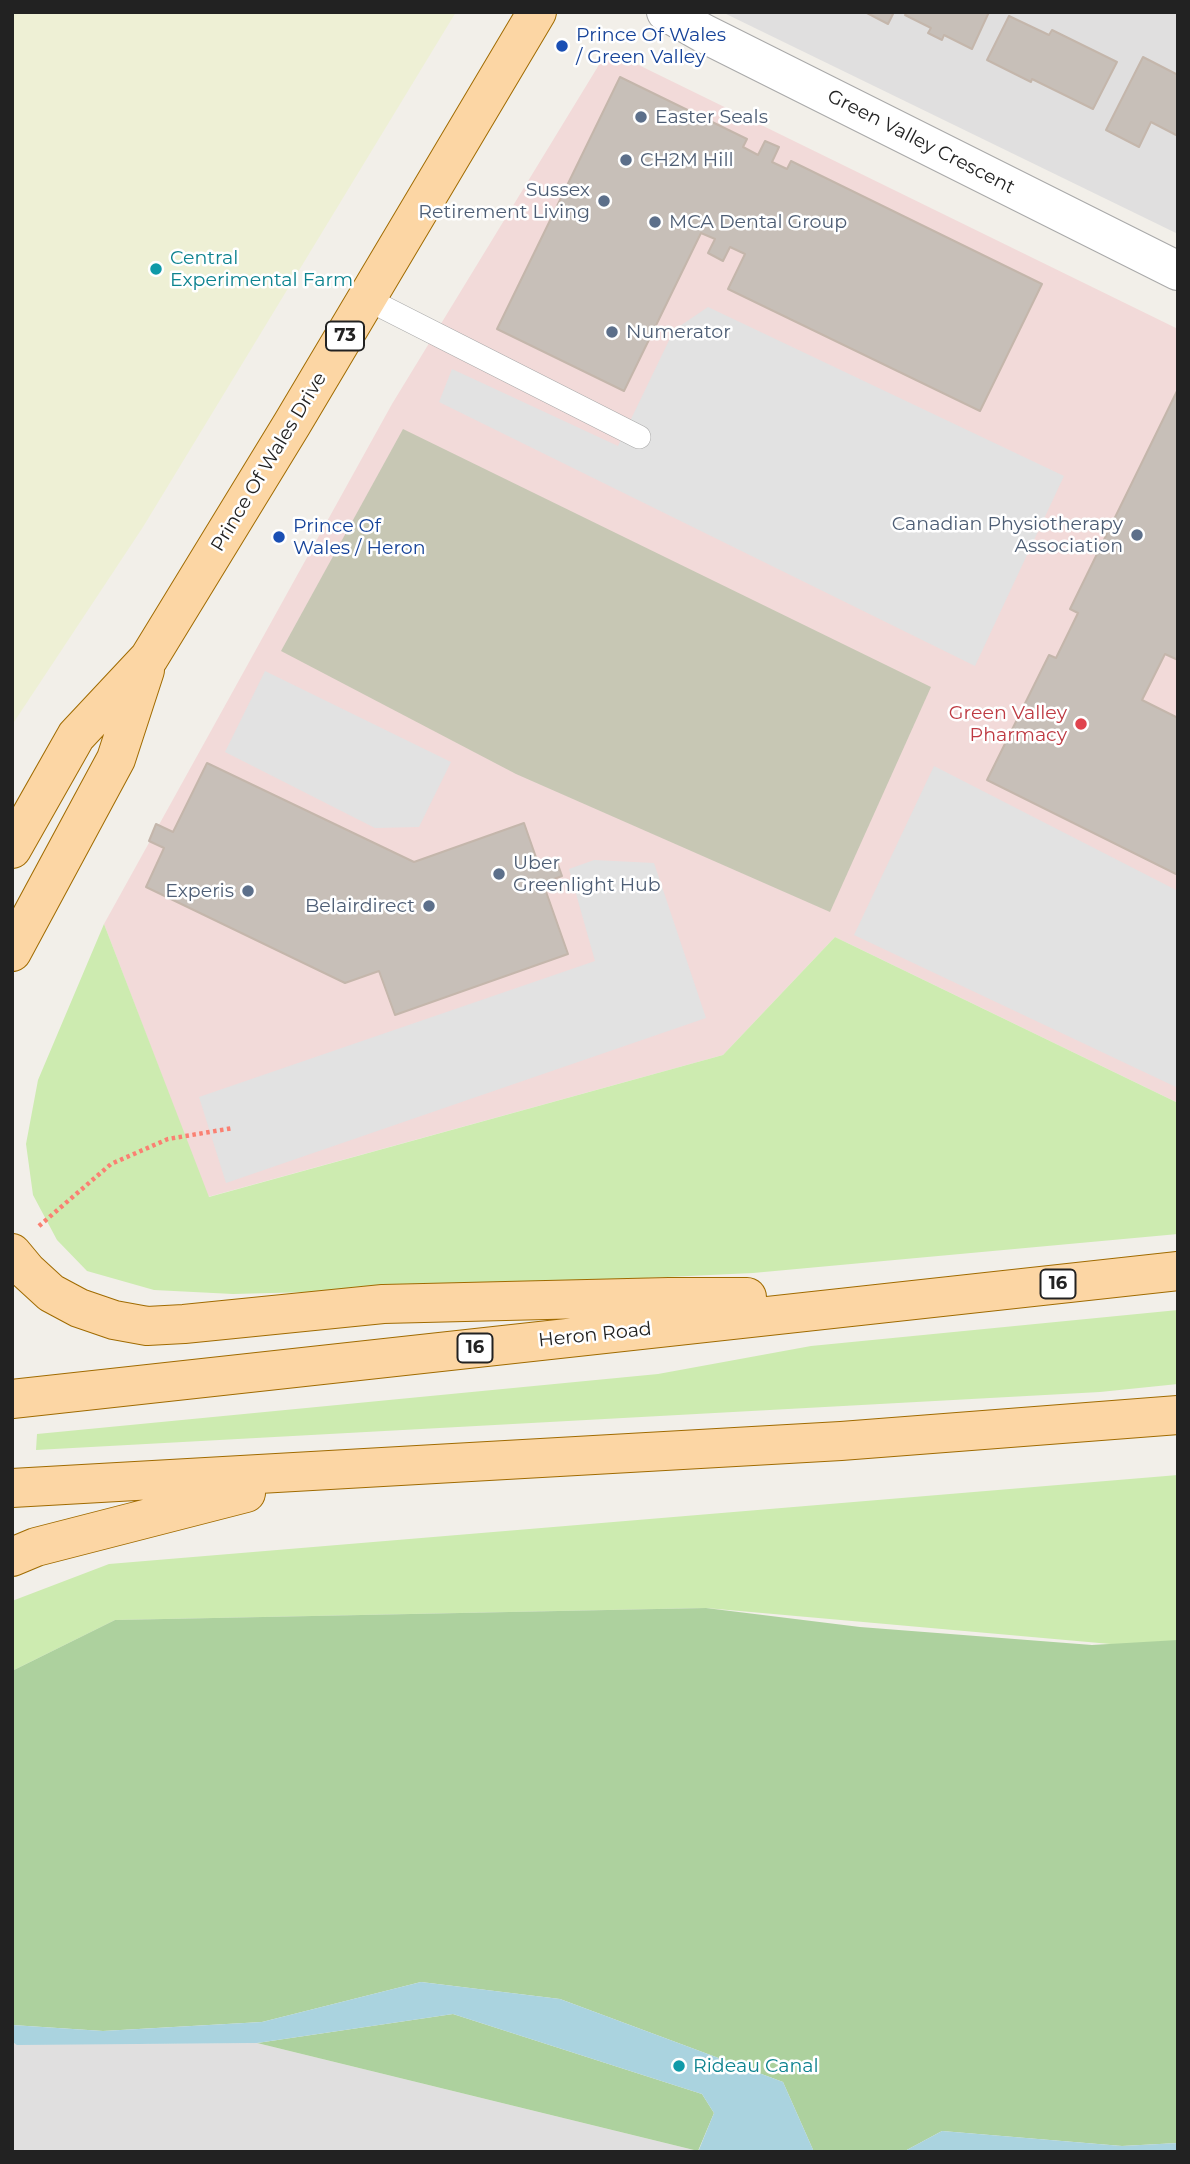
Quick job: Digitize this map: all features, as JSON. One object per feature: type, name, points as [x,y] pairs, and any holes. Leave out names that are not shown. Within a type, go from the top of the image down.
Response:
[{"type":"main road","name":"Prince Of Wales Drive","points":[[12,849],[76,736],[149,659],[537,12]]},
{"type":"main road","name":"Prince Of Wales Drive","points":[[12,952],[116,759],[149,659]]},
{"type":"main road","points":[[22,1242],[27,1271],[51,1293],[79,1308],[114,1320],[147,1325],[184,1324],[383,1304],[669,1297],[938,1297]]},
{"type":"main road","name":"Heron Road","points":[[12,1399],[1178,1271]]},
{"type":"main road","points":[[12,1488],[841,1441],[1178,1415]]},
{"type":"main road","points":[[12,1557],[72,1537],[330,1472]]},
{"type":"street","name":"Green Valley Crescent","points":[[666,12],[1178,271]]},
{"type":"lane","points":[[367,299],[639,437]]},
{"type":"path","points":[[22,1242],[111,1164],[167,1139],[233,1128]]},
{"type":"shaded area","name":"Central Experimental Farm","points":[[12,12],[456,12],[143,527],[12,725]]},
{"type":"shaded area","points":[[722,12],[1178,12],[1178,234]]},
{"type":"shaded area","points":[[608,50],[1178,329],[1178,1103],[835,937],[723,1055],[208,1197],[104,924],[392,404]]},
{"type":"shaded area","points":[[708,307],[1064,476],[975,666],[439,402],[452,369],[618,446],[674,330]]},
{"type":"shaded area","points":[[403,429],[931,687],[830,912],[516,774],[281,651]]},
{"type":"shaded area","points":[[265,671],[451,762],[419,827],[375,828],[225,752]]},
{"type":"shaded area","points":[[934,766],[1178,891],[1178,1088],[854,935]]},
{"type":"shaded area","points":[[594,860],[654,863],[706,1018],[226,1183],[199,1097],[595,961],[569,869]]},
{"type":"shaded area","points":[[257,2043],[698,2152],[12,2152],[12,2044]]},
{"type":"green space","points":[[104,924],[209,1197],[723,1055],[835,937],[1178,1103],[1178,1234],[753,1273],[388,1290],[233,1294],[154,1290],[87,1271],[57,1240],[33,1195],[26,1144],[38,1080]]},
{"type":"green space","points":[[1178,1310],[1178,1384],[1100,1392],[36,1450],[37,1434],[658,1374],[811,1346]]},
{"type":"green space","points":[[1178,1475],[1178,1650],[706,1608],[115,1620],[12,1671],[12,1601],[109,1564]]},
{"type":"green space","points":[[706,1608],[860,1627],[1092,1645],[1178,1640],[1178,2143],[1122,2146],[942,2131],[903,2152],[814,2152],[783,2082],[560,1999],[421,1982],[262,2022],[103,2031],[12,2025],[12,1671],[115,1620]]},
{"type":"green space","points":[[453,2014],[702,2094],[714,2113],[698,2151],[257,2043]]},
{"type":"water","name":"Rideau Canal","points":[[421,1982],[560,1999],[783,2082],[814,2152],[698,2152],[714,2113],[702,2094],[453,2014],[257,2043],[17,2045],[12,2042],[12,2025],[103,2031],[262,2022]]},
{"type":"water","points":[[942,2131],[1122,2146],[1178,2143],[1178,2152],[903,2152]]},
{"type":"building","points":[[865,12],[894,12],[888,24]]},
{"type":"building","points":[[907,12],[989,12],[972,49],[944,35],[942,40],[928,33],[931,28],[905,15]]},
{"type":"building","points":[[1009,16],[1049,35],[1052,30],[1117,62],[1093,109],[987,60]]},
{"type":"building","points":[[1143,57],[1178,75],[1178,136],[1151,122],[1139,147],[1106,130]]},
{"type":"building","points":[[620,77],[747,139],[743,147],[758,155],[765,141],[779,147],[772,162],[787,169],[791,161],[1042,284],[980,411],[728,289],[745,254],[730,247],[723,261],[708,253],[715,239],[701,233],[624,391],[497,329]]},
{"type":"building","points":[[1178,389],[1178,660],[1165,654],[1142,700],[1178,718],[1178,875],[987,780],[1049,655],[1056,658],[1078,613],[1070,609]]},
{"type":"building","points":[[207,763],[414,862],[524,823],[539,866],[556,859],[562,876],[543,883],[568,954],[395,1015],[379,971],[345,983],[146,887],[164,848],[149,841],[156,824],[173,832]]},
{"type":"place","name":"Prince Of Wales / Green Valley","points":[[562,46]]},
{"type":"place","name":"Easter Seals","points":[[641,117]]},
{"type":"place","name":"CH2M Hill","points":[[626,160]]},
{"type":"place","name":"Sussex Retirement Living","points":[[604,201]]},
{"type":"place","name":"MCA Dental Group","points":[[655,222]]},
{"type":"place","name":"Central Experimental Farm","points":[[156,269]]},
{"type":"place","name":"Numerator","points":[[612,332]]},
{"type":"place","name":"Canadian Physiotherapy Association","points":[[1137,535]]},
{"type":"place","name":"Prince Of Wales / Heron","points":[[279,537]]},
{"type":"place","name":"Green Valley Pharmacy","points":[[1081,724]]},
{"type":"place","name":"Uber Greenlight Hub","points":[[499,874]]},
{"type":"place","name":"Experis","points":[[248,891]]},
{"type":"place","name":"Belairdirect","points":[[429,906]]},
{"type":"place","name":"Rideau Canal","points":[[679,2066]]}]
